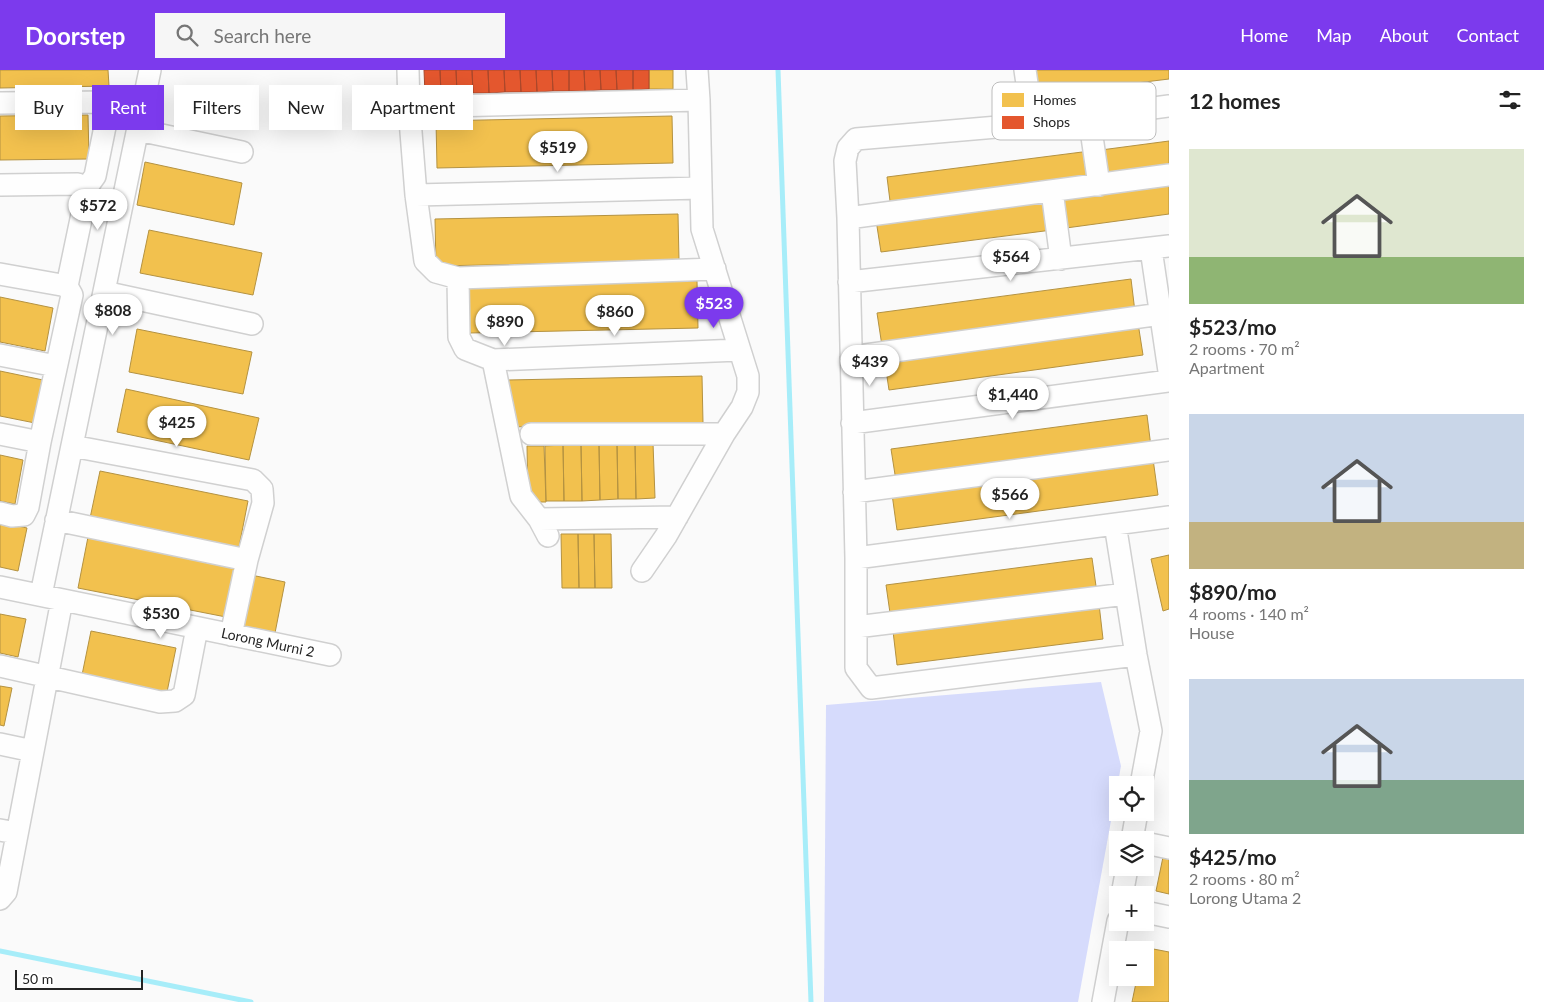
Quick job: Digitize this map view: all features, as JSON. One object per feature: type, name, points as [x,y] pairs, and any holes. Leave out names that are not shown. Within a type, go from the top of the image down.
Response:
[{"type":"street","points":[[147,85],[150,70]]},
{"type":"street","points":[[408,70],[408,85]]},
{"type":"street","points":[[642,571],[666,536],[724,434],[742,407],[748,392],[748,376],[702,229],[697,70]]},
{"type":"street","points":[[473,105],[699,100]]},
{"type":"street","points":[[0,103],[110,102],[95,176],[85,190],[86,200],[67,286],[72,295],[28,507],[24,515],[12,516],[0,513]]},
{"type":"street","points":[[1156,108],[1169,106]]},
{"type":"street","points":[[992,127],[856,139],[848,148],[845,161],[856,558],[856,668],[871,688],[1136,656]]},
{"type":"street","points":[[41,595],[138,130],[242,152]]},
{"type":"street","points":[[411,130],[416,195],[425,261],[436,272],[458,278],[715,269]]},
{"type":"street","points":[[1092,140],[1099,185]]},
{"type":"street","points":[[848,218],[1169,175]]},
{"type":"street","points":[[0,185],[78,184],[85,190]]},
{"type":"street","points":[[416,195],[700,188]]},
{"type":"street","points":[[1052,191],[1061,258]]},
{"type":"street","points":[[849,282],[1160,247],[1161,314],[1169,371]]},
{"type":"street","points":[[0,274],[67,286]]},
{"type":"street","points":[[458,278],[459,337],[465,349],[493,360],[740,350]]},
{"type":"street","points":[[104,292],[252,324]]},
{"type":"street","points":[[851,357],[1161,314]]},
{"type":"street","points":[[0,355],[56,366]]},
{"type":"street","points":[[493,360],[521,496],[543,528],[677,517]]},
{"type":"street","points":[[852,423],[1169,380]]},
{"type":"street","points":[[0,434],[40,442]]},
{"type":"street","points":[[531,434],[724,434]]},
{"type":"street","points":[[72,446],[253,480],[262,489],[263,503],[247,560],[231,635]]},
{"type":"street","points":[[854,492],[1169,450]]},
{"type":"street","points":[[856,558],[1169,517]]},
{"type":"street","points":[[56,520],[247,560]]},
{"type":"street","points":[[1115,524],[1136,656],[1159,723],[1151,731],[1144,776]]},
{"type":"street","name":"Lorong Murni 2","points":[[0,587],[330,655]]},
{"type":"street","points":[[856,627],[1126,594]]},
{"type":"street","points":[[0,899],[6,892],[9,832],[33,751],[62,600]]},
{"type":"street","points":[[0,666],[160,702],[175,701],[184,695],[197,628]]},
{"type":"street","points":[[0,744],[33,751]]},
{"type":"street","points":[[1154,845],[1169,848]]},
{"type":"street","points":[[1154,914],[1169,917]]},
{"type":"street","points":[[1103,1002],[1116,931]]},
{"type":"shaded area","points":[[1101,682],[1121,766],[1119,776],[1109,776],[1109,821],[1111,821],[1078,1002],[824,1002],[826,705]]},
{"type":"building: Homes","points":[[0,70],[108,70],[109,85],[15,85],[15,88],[0,88]]},
{"type":"building: Homes","points":[[649,70],[673,70],[673,89],[649,89]]},
{"type":"building: Homes","points":[[1034,70],[1169,70],[1169,79],[1144,82],[1036,82]]},
{"type":"building: Homes","points":[[82,115],[88,115],[89,159],[0,160],[0,116],[15,116],[15,130],[82,130]]},
{"type":"building: Homes","points":[[672,116],[673,163],[437,168],[436,130],[473,130],[473,120]]},
{"type":"building: Homes","points":[[1169,141],[1169,174],[1105,182],[1101,150]]},
{"type":"building: Homes","points":[[1090,151],[1094,183],[891,209],[887,177]]},
{"type":"building: Homes","points":[[145,162],[242,183],[234,225],[137,205]]},
{"type":"building: Homes","points":[[1169,182],[1169,214],[1066,228],[1061,196]]},
{"type":"building: Homes","points":[[1048,197],[1052,230],[881,252],[876,220]]},
{"type":"building: Homes","points":[[678,214],[679,261],[436,266],[435,219]]},
{"type":"building: Homes","points":[[149,230],[262,253],[253,295],[140,273]]},
{"type":"building: Homes","points":[[1131,279],[1135,312],[882,346],[877,313]]},
{"type":"building: Homes","points":[[697,281],[698,328],[469,333],[468,286]]},
{"type":"building: Homes","points":[[0,297],[53,308],[45,351],[0,342]]},
{"type":"building: Homes","points":[[1138,323],[1143,355],[889,390],[884,357]]},
{"type":"building: Homes","points":[[137,329],[252,352],[243,394],[129,372]]},
{"type":"building: Homes","points":[[0,371],[43,380],[35,423],[0,416]]},
{"type":"building: Homes","points":[[702,376],[703,423],[510,427],[508,380]]},
{"type":"building: Homes","points":[[126,389],[259,418],[249,460],[117,432]]},
{"type":"building: Homes","points":[[1147,415],[1151,447],[896,481],[891,449]]},
{"type":"building: Homes","points":[[653,443],[655,498],[636,499],[635,444]]},
{"type":"building: Homes","points":[[617,444],[635,444],[636,499],[618,499]]},
{"type":"building: Homes","points":[[617,444],[618,499],[600,500],[599,445]]},
{"type":"building: Homes","points":[[563,445],[581,445],[582,501],[564,501]]},
{"type":"building: Homes","points":[[563,445],[564,501],[546,501],[545,446]]},
{"type":"building: Homes","points":[[581,445],[599,445],[600,500],[582,501]]},
{"type":"building: Homes","points":[[527,446],[544,446],[546,502],[528,502]]},
{"type":"building: Homes","points":[[0,455],[23,460],[15,504],[0,501]]},
{"type":"building: Homes","points":[[1153,459],[1158,495],[897,530],[892,494]]},
{"type":"building: Homes","points":[[100,471],[248,501],[238,552],[89,523]]},
{"type":"building: Homes","points":[[0,522],[27,528],[18,571],[0,567]]},
{"type":"building: Homes","points":[[561,534],[578,534],[579,588],[562,588]]},
{"type":"building: Homes","points":[[578,534],[594,534],[595,588],[579,588]]},
{"type":"building: Homes","points":[[594,534],[611,534],[612,588],[595,588]]},
{"type":"building: Homes","points":[[88,537],[236,566],[226,617],[78,588]]},
{"type":"building: Homes","points":[[1169,555],[1169,609],[1163,611],[1151,559]]},
{"type":"building: Homes","points":[[1092,558],[1097,593],[891,620],[886,585]]},
{"type":"building: Homes","points":[[251,575],[285,582],[275,633],[240,626]]},
{"type":"building: Homes","points":[[1099,604],[1103,639],[897,665],[893,631]]},
{"type":"building: Homes","points":[[0,614],[26,619],[18,657],[0,653]]},
{"type":"building: Homes","points":[[91,631],[176,648],[167,692],[82,675]]},
{"type":"building: Homes","points":[[0,686],[12,688],[4,726],[0,725]]},
{"type":"building: Homes","points":[[1163,857],[1169,858],[1169,894],[1156,891]]},
{"type":"building: Homes","points":[[1154,949],[1169,952],[1169,1002],[1132,1002],[1135,986],[1154,986]]},
{"type":"building: Shops","points":[[424,70],[440,70],[441,85],[425,85]]},
{"type":"building: Shops","points":[[440,70],[456,70],[457,85],[441,85]]},
{"type":"building: Shops","points":[[456,70],[472,70],[473,85],[457,85]]},
{"type":"building: Shops","points":[[472,70],[488,70],[489,93],[473,93]]},
{"type":"building: Shops","points":[[488,70],[504,70],[505,92],[489,93]]},
{"type":"building: Shops","points":[[504,70],[520,70],[521,92],[505,92]]},
{"type":"building: Shops","points":[[520,70],[536,70],[537,92],[521,92]]},
{"type":"building: Shops","points":[[536,70],[552,70],[553,91],[537,92]]},
{"type":"building: Shops","points":[[552,70],[569,70],[569,91],[553,91]]},
{"type":"building: Shops","points":[[569,70],[584,70],[585,91],[569,91]]},
{"type":"building: Shops","points":[[584,70],[600,70],[601,90],[585,91]]},
{"type":"building: Shops","points":[[600,70],[616,70],[617,90],[601,90]]},
{"type":"building: Shops","points":[[616,70],[633,70],[633,90],[617,90]]},
{"type":"building: Shops","points":[[633,70],[649,70],[649,89],[633,90]]},
{"type":"waterway","points":[[778,70],[811,1002]]},
{"type":"waterway","points":[[0,951],[251,1002]]}]
